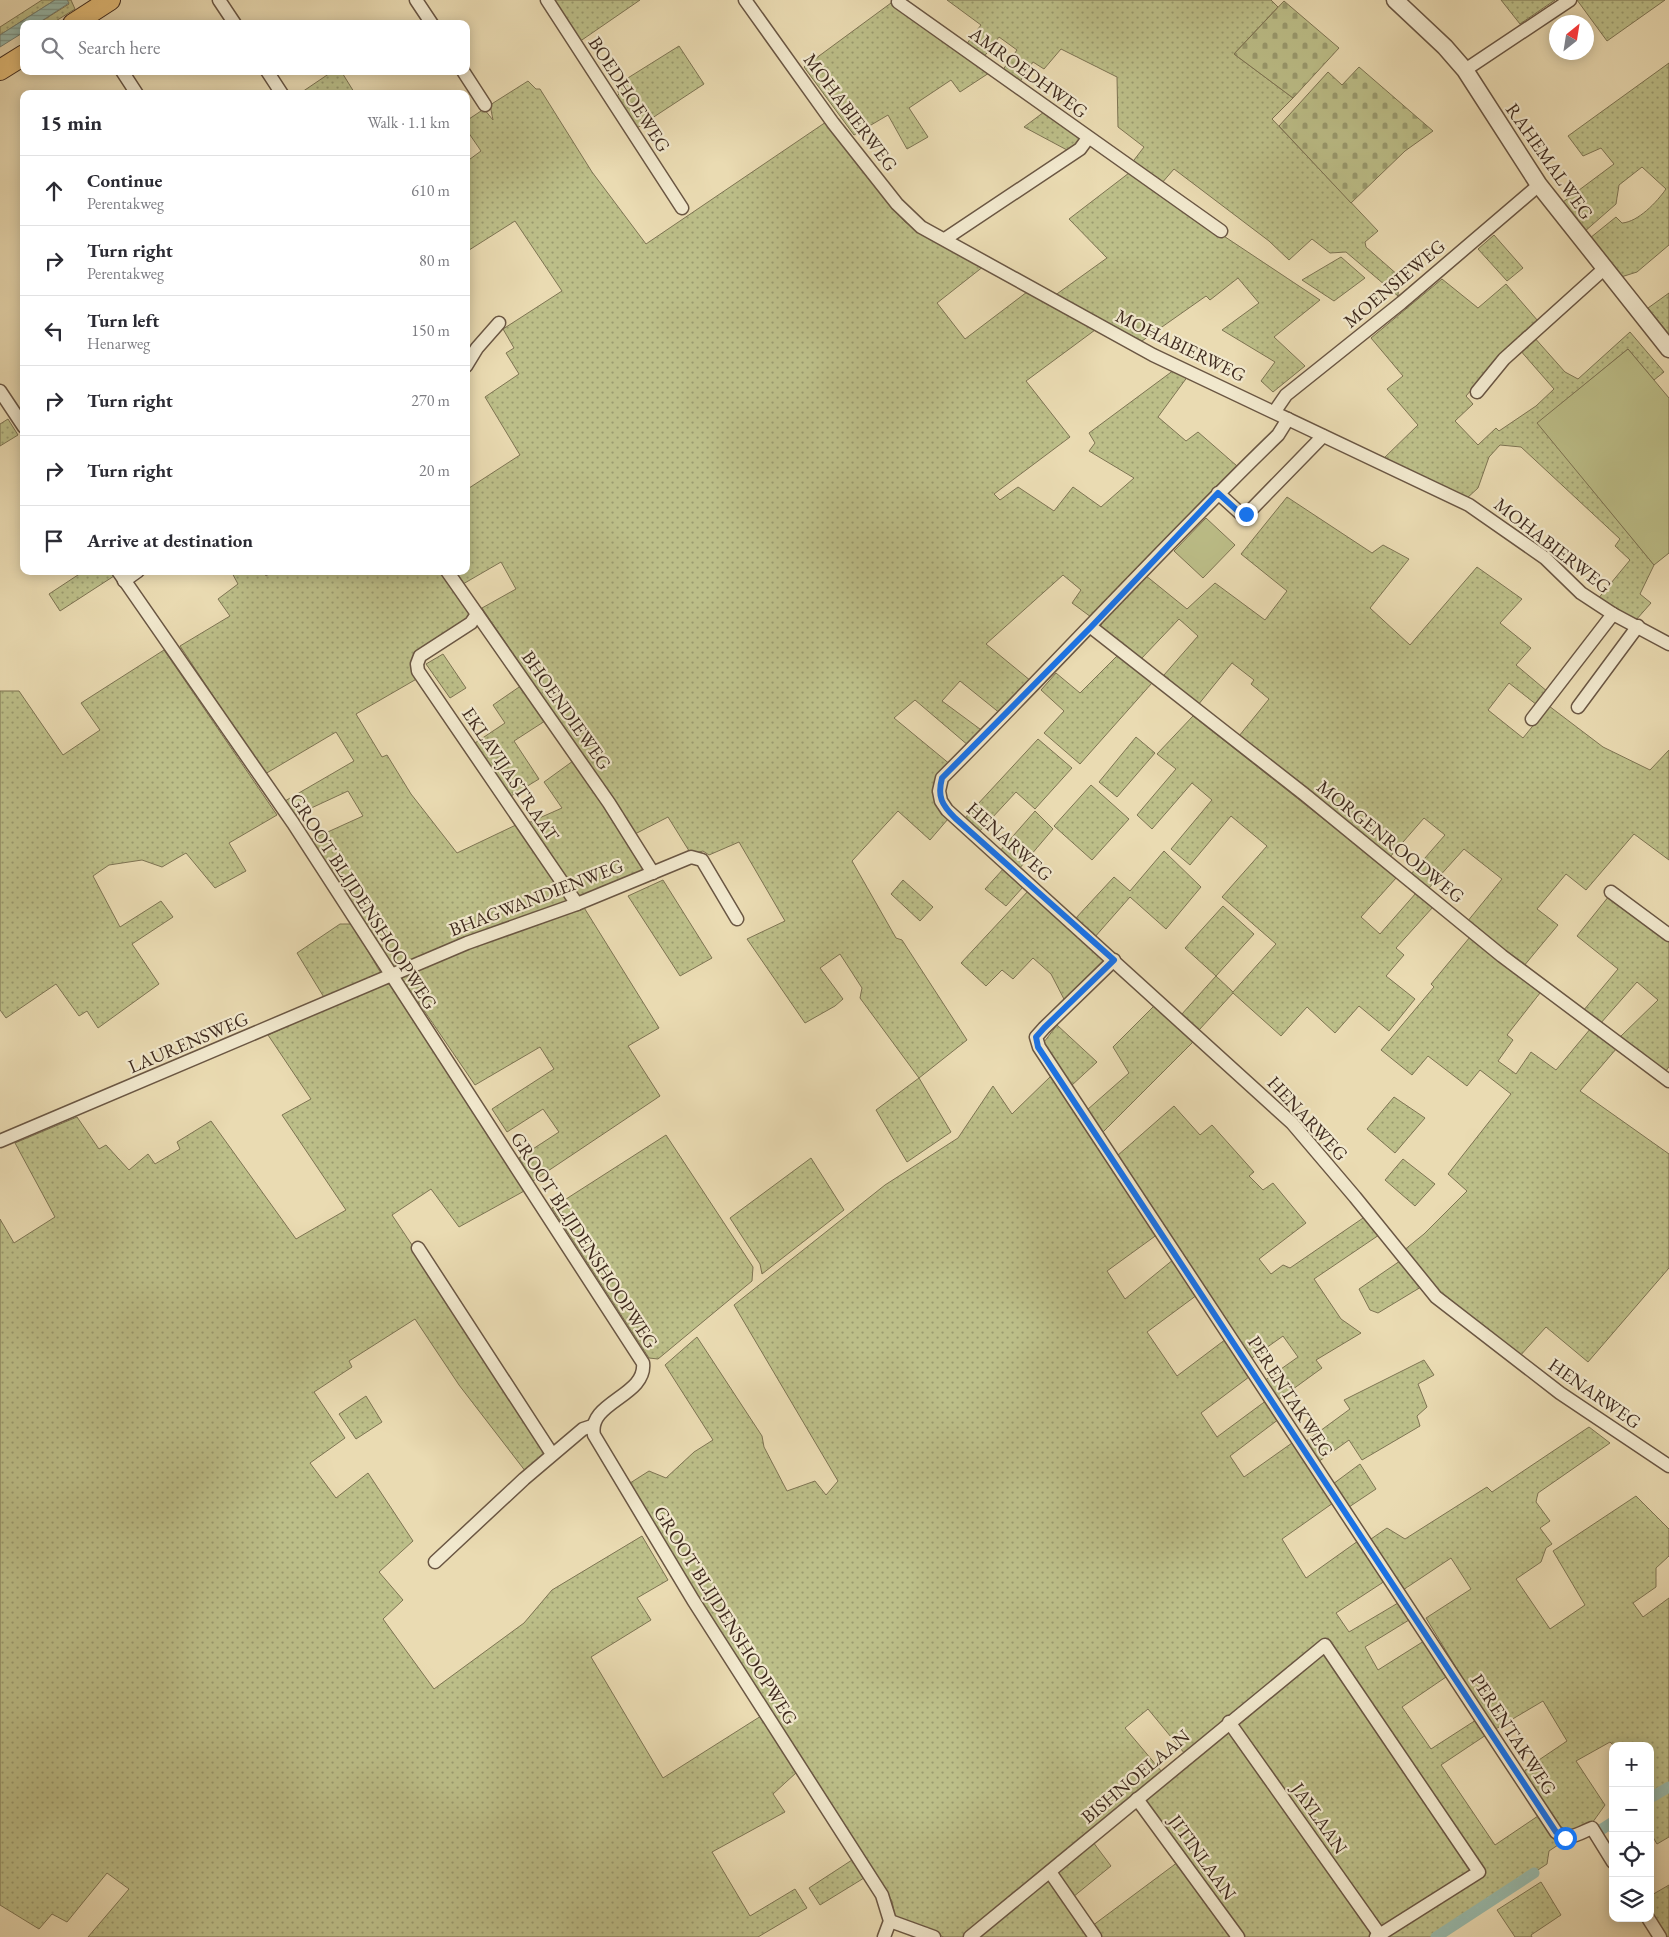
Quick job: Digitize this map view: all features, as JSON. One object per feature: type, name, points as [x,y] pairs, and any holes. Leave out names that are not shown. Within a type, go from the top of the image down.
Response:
[{"type":"main road","points":[[84,20],[110,0]]},
{"type":"main road","points":[[0,70],[20,58]]},
{"type":"street","points":[[218,0],[232,20]]},
{"type":"street","points":[[416,0],[429,20]]},
{"type":"street","name":"BOEDHOEWEG","points":[[546,0],[682,208]]},
{"type":"street","name":"MOHABIERWEG","points":[[745,0],[834,123],[897,204],[921,226],[1152,355],[1275,411],[1323,436],[1470,505],[1545,558],[1581,593],[1613,614],[1669,644]]},
{"type":"street","name":"RAHEMALWEG","points":[[1394,0],[1445,48],[1465,70],[1539,185],[1669,349]]},
{"type":"street","points":[[1465,70],[1570,0]]},
{"type":"street","name":"AMROEDHWEG","points":[[898,2],[1221,231]]},
{"type":"street","points":[[125,75],[134,90]]},
{"type":"street","points":[[270,75],[279,90]]},
{"type":"street","points":[[466,75],[485,105]]},
{"type":"street","name":"AMROEDHWEG","points":[[945,239],[1080,149],[1088,138]]},
{"type":"street","name":"MOENSIEWEG","points":[[1275,411],[1286,395],[1401,303],[1539,185]]},
{"type":"street","points":[[1476,392],[1504,358],[1605,268]]},
{"type":"street","points":[[470,359],[477,348],[499,323]]},
{"type":"street","points":[[0,391],[20,421]]},
{"type":"street","points":[[1091,627],[1218,493],[1278,435],[1288,419]]},
{"type":"street","points":[[1218,493],[1240,513],[1246,514],[1323,436]]},
{"type":"street","name":"BHOENDIEWEG","points":[[450,575],[609,803],[653,873]]},
{"type":"street","name":"GROOT BLIJDENSHOOPWEG","points":[[121,576],[293,824],[643,1363],[644,1370],[636,1383],[597,1417],[592,1426],[594,1435],[693,1600],[882,1895],[890,1921]]},
{"type":"street","name":"EKLAVIJASTRAAT","points":[[477,614],[471,623],[420,656],[417,664],[418,670],[577,904]]},
{"type":"street","points":[[1532,719],[1613,614]]},
{"type":"street","points":[[1578,707],[1638,626]]},
{"type":"street","name":"HENARWEG","points":[[1091,627],[942,778],[939,791],[941,801],[947,810],[1292,1123],[1436,1297],[1560,1394],[1669,1466]]},
{"type":"street","name":"MORGENROODWEG","points":[[1091,627],[1304,794],[1502,956],[1669,1081]]},
{"type":"street","name":"BHAGWANDIENWEG","points":[[390,975],[467,943],[577,904],[691,857],[702,860],[737,920]]},
{"type":"street","points":[[1611,892],[1669,935]]},
{"type":"street","name":"PERENTAKWEG","points":[[1114,960],[1036,1037],[1038,1047],[1556,1832],[1565,1838],[1592,1828],[1609,1856]]},
{"type":"street","name":"LAURENSWEG","points":[[0,1141],[248,1038],[390,975]]},
{"type":"street","points":[[418,1248],[552,1454]]},
{"type":"street","points":[[434,1562],[552,1454],[584,1429],[592,1426]]},
{"type":"street","name":"BISHNOELAAN","points":[[970,1937],[1229,1722],[1325,1645],[1479,1872],[1378,1936]]},
{"type":"street","name":"JAYLAAN","points":[[1229,1722],[1378,1936]]},
{"type":"street","name":"JITINLAAN","points":[[1137,1799],[1238,1937]]},
{"type":"street","points":[[1050,1872],[1095,1937]]},
{"type":"street","points":[[884,1937],[890,1921],[934,1937]]},
{"type":"street","points":[[1651,1922],[1660,1937]]},
{"type":"green space","points":[[42,0],[55,0],[24,20],[20,20],[20,22],[0,35],[0,27]]},
{"type":"green space","points":[[67,0],[71,0],[75,9],[57,20],[43,20],[69,4]]},
{"type":"green space","points":[[551,0],[640,0],[579,42]]},
{"type":"green space","points":[[947,0],[1271,0],[1278,7],[1234,54],[1293,98],[1272,119],[1378,231],[1365,242],[1366,247],[1399,276],[1398,296],[1346,252],[1330,253],[1312,239],[1289,260],[1269,241],[1174,169],[1161,184],[1131,164],[1144,147],[1118,127],[1117,77],[1061,49],[1044,69],[1033,62],[1019,83],[1002,71],[1017,50],[999,37],[983,58],[965,46],[981,25]]},
{"type":"green space","points":[[1501,0],[1555,0],[1520,24]]},
{"type":"green space","points":[[1577,0],[1665,0],[1607,41],[1594,23],[1594,15],[1588,15]]},
{"type":"green space","points":[[1284,1],[1339,48],[1293,98],[1234,54]]},
{"type":"green space","points":[[891,3],[989,73],[960,92],[951,80],[909,108],[928,137],[907,149],[888,115],[854,135],[804,67]]},
{"type":"green space","points":[[679,46],[704,84],[637,128],[616,97],[619,94],[615,86]]},
{"type":"green space","points":[[1669,63],[1669,245],[1637,272],[1621,277],[1590,238],[1616,217],[1622,223],[1641,215],[1658,200],[1666,189],[1642,167],[1619,185],[1616,204],[1584,232],[1563,202],[1614,164],[1601,148],[1583,156],[1568,136]]},
{"type":"green space","points":[[1359,67],[1433,131],[1405,151],[1351,203],[1279,126],[1328,72],[1342,85]]},
{"type":"green space","points":[[327,75],[343,75],[353,90],[305,90]]},
{"type":"green space","points":[[528,81],[536,89],[540,89],[592,172],[646,244],[826,122],[905,222],[984,266],[937,303],[965,339],[1027,292],[1095,330],[1026,381],[1070,437],[994,494],[1000,500],[1018,487],[1054,511],[1073,487],[1101,507],[1134,478],[1089,451],[1095,443],[1089,433],[1174,370],[1188,376],[1158,417],[1186,441],[1198,432],[1237,466],[1091,617],[1072,603],[1081,590],[1063,575],[986,644],[1031,681],[1001,714],[960,681],[942,701],[984,732],[969,746],[915,700],[894,718],[951,765],[939,777],[948,819],[930,840],[898,811],[852,861],[896,938],[902,940],[967,1040],[919,1078],[860,998],[862,988],[840,954],[820,968],[843,999],[835,1006],[805,1023],[747,939],[785,921],[739,842],[709,855],[703,851],[691,854],[668,817],[635,834],[482,608],[516,589],[501,562],[463,584],[457,575],[470,575],[470,487],[520,455],[485,397],[519,374],[506,353],[514,348],[503,329],[562,291],[515,221],[470,249],[470,159],[481,151],[470,135],[470,118],[484,109],[493,120],[490,105]]},
{"type":"green space","points":[[1044,112],[1081,137],[1080,142],[1067,150],[1024,127]]},
{"type":"green space","points":[[1129,173],[1320,300],[1274,337],[1305,366],[1273,392],[1261,381],[1275,362],[1222,330],[1259,303],[1238,278],[1210,300],[1206,296],[1142,341],[1054,296],[1107,258],[1069,219]]},
{"type":"green space","points":[[1494,235],[1523,268],[1507,281],[1478,249]]},
{"type":"green space","points":[[1341,257],[1365,278],[1334,301],[1302,280]]},
{"type":"green space","points":[[1442,279],[1478,308],[1506,284],[1538,321],[1506,349],[1466,396],[1473,404],[1455,421],[1478,445],[1496,428],[1499,431],[1536,406],[1554,389],[1519,349],[1533,336],[1565,372],[1578,379],[1630,332],[1664,372],[1654,380],[1628,349],[1538,423],[1654,565],[1640,594],[1651,603],[1636,620],[1597,600],[1630,560],[1615,546],[1620,539],[1521,447],[1500,445],[1489,457],[1478,488],[1466,499],[1383,459],[1418,425],[1387,389],[1403,376],[1371,338]]},
{"type":"green space","points":[[1669,293],[1669,334],[1648,308]]},
{"type":"green space","points":[[1628,349],[1669,398],[1669,553],[1654,565],[1537,423]]},
{"type":"green space","points":[[8,419],[18,435],[0,446],[0,424]]},
{"type":"green space","points":[[1287,497],[1372,553],[1383,545],[1409,559],[1370,608],[1410,645],[1477,567],[1522,599],[1500,623],[1531,648],[1516,665],[1548,692],[1537,705],[1509,683],[1488,710],[1523,738],[1549,706],[1603,747],[1650,770],[1669,750],[1669,860],[1634,834],[1586,890],[1566,874],[1537,909],[1558,925],[1523,967],[1467,922],[1502,879],[1464,849],[1428,889],[1411,874],[1445,835],[1424,818],[1390,857],[1239,736],[1269,699],[1251,684],[1254,680],[1232,663],[1198,705],[1164,675],[1198,636],[1179,619],[1141,659],[1100,627],[1107,614],[1145,575],[1187,609],[1215,583],[1265,620],[1287,591],[1241,554]]},
{"type":"green space","points":[[1206,518],[1235,545],[1203,578],[1174,551]]},
{"type":"green space","points":[[78,575],[114,576],[60,611],[49,594]]},
{"type":"green space","points":[[233,575],[446,575],[475,614],[416,656],[420,677],[356,714],[382,757],[387,755],[411,794],[457,853],[518,824],[570,902],[395,968],[310,840],[363,816],[348,791],[294,816],[285,801],[354,761],[336,732],[265,774],[180,646],[230,616],[218,599],[238,584]]},
{"type":"green space","points":[[164,650],[277,815],[229,843],[246,871],[215,888],[186,853],[162,867],[142,860],[109,865],[93,876],[120,927],[161,901],[173,917],[132,944],[159,984],[98,1028],[87,1011],[79,1016],[56,984],[6,1018],[0,1010],[0,691],[19,691],[63,755],[100,730],[81,703]]},
{"type":"green space","points":[[443,654],[466,688],[450,698],[426,664]]},
{"type":"green space","points":[[1118,655],[1152,683],[1080,764],[1044,733],[1064,711],[1041,690],[1056,673],[1080,693]]},
{"type":"green space","points":[[522,685],[545,721],[514,741],[539,779],[511,796],[475,743],[505,723],[493,705]]},
{"type":"green space","points":[[1193,716],[1397,877],[1361,917],[1380,934],[1416,893],[1433,907],[1396,948],[1404,955],[1386,976],[1415,999],[1389,1031],[1359,1006],[1335,1033],[1307,1007],[1281,1036],[1233,993],[1199,1030],[1181,1015],[1216,976],[1233,992],[1276,944],[1222,897],[1267,846],[1231,816],[1190,865],[1171,849],[1212,800],[1192,783],[1152,829],[1137,815],[1176,769],[1157,754]]},
{"type":"green space","points":[[1136,737],[1155,753],[1117,797],[1099,782]]},
{"type":"green space","points":[[1038,739],[1072,768],[1035,809],[1016,792],[979,832],[964,819]]},
{"type":"green space","points":[[573,761],[647,871],[577,899],[528,823],[562,808],[544,782]]},
{"type":"green space","points":[[1091,785],[1129,819],[1092,860],[1054,826]]},
{"type":"green space","points":[[1035,811],[1053,829],[1019,869],[999,852]]},
{"type":"green space","points":[[1164,851],[1201,887],[1166,929],[1130,897],[1094,938],[1075,919],[1114,877],[1130,891]]},
{"type":"green space","points":[[1005,867],[1023,887],[1006,906],[985,889]]},
{"type":"green space","points":[[663,880],[712,958],[680,976],[628,896]]},
{"type":"green space","points":[[903,880],[933,907],[920,921],[891,894]]},
{"type":"green space","points":[[1030,889],[1109,961],[1066,1003],[1051,974],[1033,958],[1013,979],[1002,970],[986,986],[961,963]]},
{"type":"green space","points":[[1609,896],[1669,941],[1669,1067],[1664,1073],[1620,1037],[1658,1000],[1637,982],[1600,1024],[1583,1011],[1618,969],[1577,936]]},
{"type":"green space","points":[[583,906],[659,1028],[628,1046],[660,1096],[533,1181],[519,1158],[559,1132],[543,1109],[507,1132],[492,1109],[554,1069],[540,1047],[475,1085],[399,974]]},
{"type":"green space","points":[[1223,906],[1254,934],[1216,976],[1185,948]]},
{"type":"green space","points":[[340,924],[352,924],[382,975],[325,999],[297,953]]},
{"type":"green space","points":[[1470,937],[1540,993],[1507,1035],[1513,1040],[1498,1061],[1516,1074],[1531,1052],[1556,1070],[1591,1028],[1617,1048],[1580,1091],[1669,1154],[1669,1268],[1588,1362],[1546,1327],[1519,1357],[1437,1297],[1403,1251],[1424,1234],[1467,1191],[1448,1174],[1511,1094],[1480,1070],[1467,1086],[1428,1056],[1412,1075],[1381,1050],[1434,987],[1431,984]]},
{"type":"green space","points":[[389,984],[526,1190],[459,1227],[431,1189],[392,1215],[551,1453],[526,1472],[459,1385],[415,1319],[349,1361],[352,1367],[314,1392],[345,1438],[310,1463],[336,1498],[368,1473],[413,1541],[379,1572],[403,1600],[383,1619],[434,1689],[524,1623],[552,1590],[642,1536],[668,1580],[637,1598],[651,1620],[591,1657],[663,1778],[761,1716],[797,1772],[773,1794],[785,1812],[712,1852],[750,1916],[795,1889],[807,1908],[758,1937],[88,1937],[129,1889],[107,1873],[67,1922],[52,1914],[39,1929],[0,1905],[0,1219],[14,1243],[55,1217],[15,1143],[77,1117],[99,1149],[106,1145],[129,1170],[148,1154],[155,1164],[180,1149],[177,1142],[211,1121],[296,1239],[346,1210],[282,1115],[311,1099],[268,1035],[380,985]]},
{"type":"green space","points":[[1157,1003],[1196,1039],[1102,1133],[1087,1110],[1129,1073],[1113,1047]]},
{"type":"green space","points":[[1057,1025],[1097,1062],[1071,1086],[1046,1054],[1044,1042]]},
{"type":"green space","points":[[1051,1076],[1158,1234],[1107,1271],[1125,1299],[1174,1259],[1197,1295],[1147,1332],[1177,1376],[1226,1339],[1249,1377],[1201,1413],[1217,1437],[1267,1400],[1279,1419],[1230,1456],[1244,1477],[1292,1443],[1333,1503],[1282,1539],[1306,1578],[1358,1541],[1385,1581],[1336,1613],[1349,1632],[1398,1603],[1409,1620],[1365,1647],[1378,1670],[1424,1641],[1446,1677],[1402,1707],[1431,1749],[1476,1720],[1486,1735],[1441,1765],[1495,1845],[1538,1816],[1558,1845],[1549,1851],[1547,1864],[1436,1937],[1382,1937],[1483,1872],[1326,1640],[1185,1754],[1148,1709],[1125,1728],[1162,1772],[964,1937],[944,1937],[901,1922],[895,1916],[892,1901],[627,1485],[649,1471],[666,1478],[694,1452],[713,1440],[665,1365],[697,1337],[762,1436],[764,1447],[787,1491],[815,1481],[826,1495],[838,1481],[734,1305],[885,1185],[958,1138],[993,1086],[1012,1114]]},
{"type":"green space","points":[[919,1078],[951,1132],[907,1162],[876,1110]]},
{"type":"green space","points":[[1394,1097],[1425,1118],[1395,1153],[1367,1129]]},
{"type":"green space","points":[[1174,1106],[1200,1135],[1212,1125],[1254,1172],[1249,1176],[1263,1190],[1273,1183],[1306,1223],[1259,1259],[1271,1274],[1283,1265],[1290,1268],[1366,1216],[1379,1235],[1314,1279],[1341,1319],[1361,1333],[1316,1360],[1322,1368],[1278,1400],[1264,1381],[1298,1357],[1283,1336],[1249,1360],[1117,1156]]},
{"type":"green space","points":[[666,1135],[753,1267],[752,1281],[658,1359],[649,1358],[552,1208]]},
{"type":"green space","points":[[811,1158],[844,1210],[762,1274],[760,1264],[730,1218]]},
{"type":"green space","points":[[1403,1159],[1435,1184],[1415,1206],[1385,1180]]},
{"type":"green space","points":[[1400,1261],[1421,1287],[1378,1313],[1370,1310],[1359,1289]]},
{"type":"green space","points":[[1424,1360],[1434,1375],[1418,1384],[1427,1407],[1417,1416],[1420,1426],[1362,1460],[1349,1440],[1318,1462],[1305,1442],[1350,1409],[1344,1400]]},
{"type":"green space","points":[[366,1396],[382,1422],[356,1439],[339,1414]]},
{"type":"green space","points":[[1589,1427],[1610,1443],[1538,1493],[1536,1502],[1550,1521],[1540,1528],[1552,1544],[1546,1548],[1541,1562],[1516,1579],[1550,1629],[1585,1605],[1553,1551],[1636,1496],[1669,1529],[1669,1556],[1656,1568],[1656,1587],[1633,1603],[1643,1617],[1669,1598],[1669,1837],[1657,1844],[1654,1839],[1654,1742],[1609,1742],[1576,1761],[1605,1805],[1590,1826],[1560,1833],[1523,1774],[1527,1768],[1567,1741],[1543,1701],[1494,1730],[1426,1618],[1471,1589],[1451,1558],[1403,1590],[1371,1539],[1387,1528],[1405,1539],[1487,1487],[1492,1492]]},
{"type":"green space","points":[[1360,1464],[1376,1489],[1349,1507],[1333,1484]]},
{"type":"green space","points":[[1324,1650],[1475,1872],[1381,1930],[1234,1722]]},
{"type":"green space","points":[[1229,1727],[1374,1934],[1369,1937],[1243,1937],[1143,1799]]},
{"type":"green space","points":[[1093,1842],[1111,1866],[1073,1897],[1055,1873]]},
{"type":"green space","points":[[852,1860],[864,1878],[820,1905],[809,1888]]},
{"type":"green space","points":[[1178,1862],[1232,1937],[1100,1937],[1092,1926]]},
{"type":"green space","points":[[1048,1877],[1091,1937],[977,1937]]},
{"type":"green space","points":[[1541,1882],[1561,1915],[1531,1935],[1532,1937],[1515,1937],[1497,1910]]},
{"type":"green space","points":[[1669,1885],[1669,1937],[1667,1937],[1654,1917],[1654,1894]]},
{"type":"shaded area","points":[[55,0],[67,0],[69,3],[43,20],[24,20]]},
{"type":"shaded area","points":[[20,22],[20,34],[0,47],[0,35]]},
{"type":"waterway","points":[[1654,1796],[1669,1787]]},
{"type":"waterway","points":[[1599,1831],[1609,1825]]},
{"type":"waterway","points":[[1436,1937],[1534,1873]]},
{"type":"route","points":[[1246,514],[1240,513],[1218,493],[1012,709],[942,778],[939,791],[941,801],[955,818],[1029,882],[1114,960],[1036,1037],[1038,1047],[1556,1832],[1565,1838]]}]
